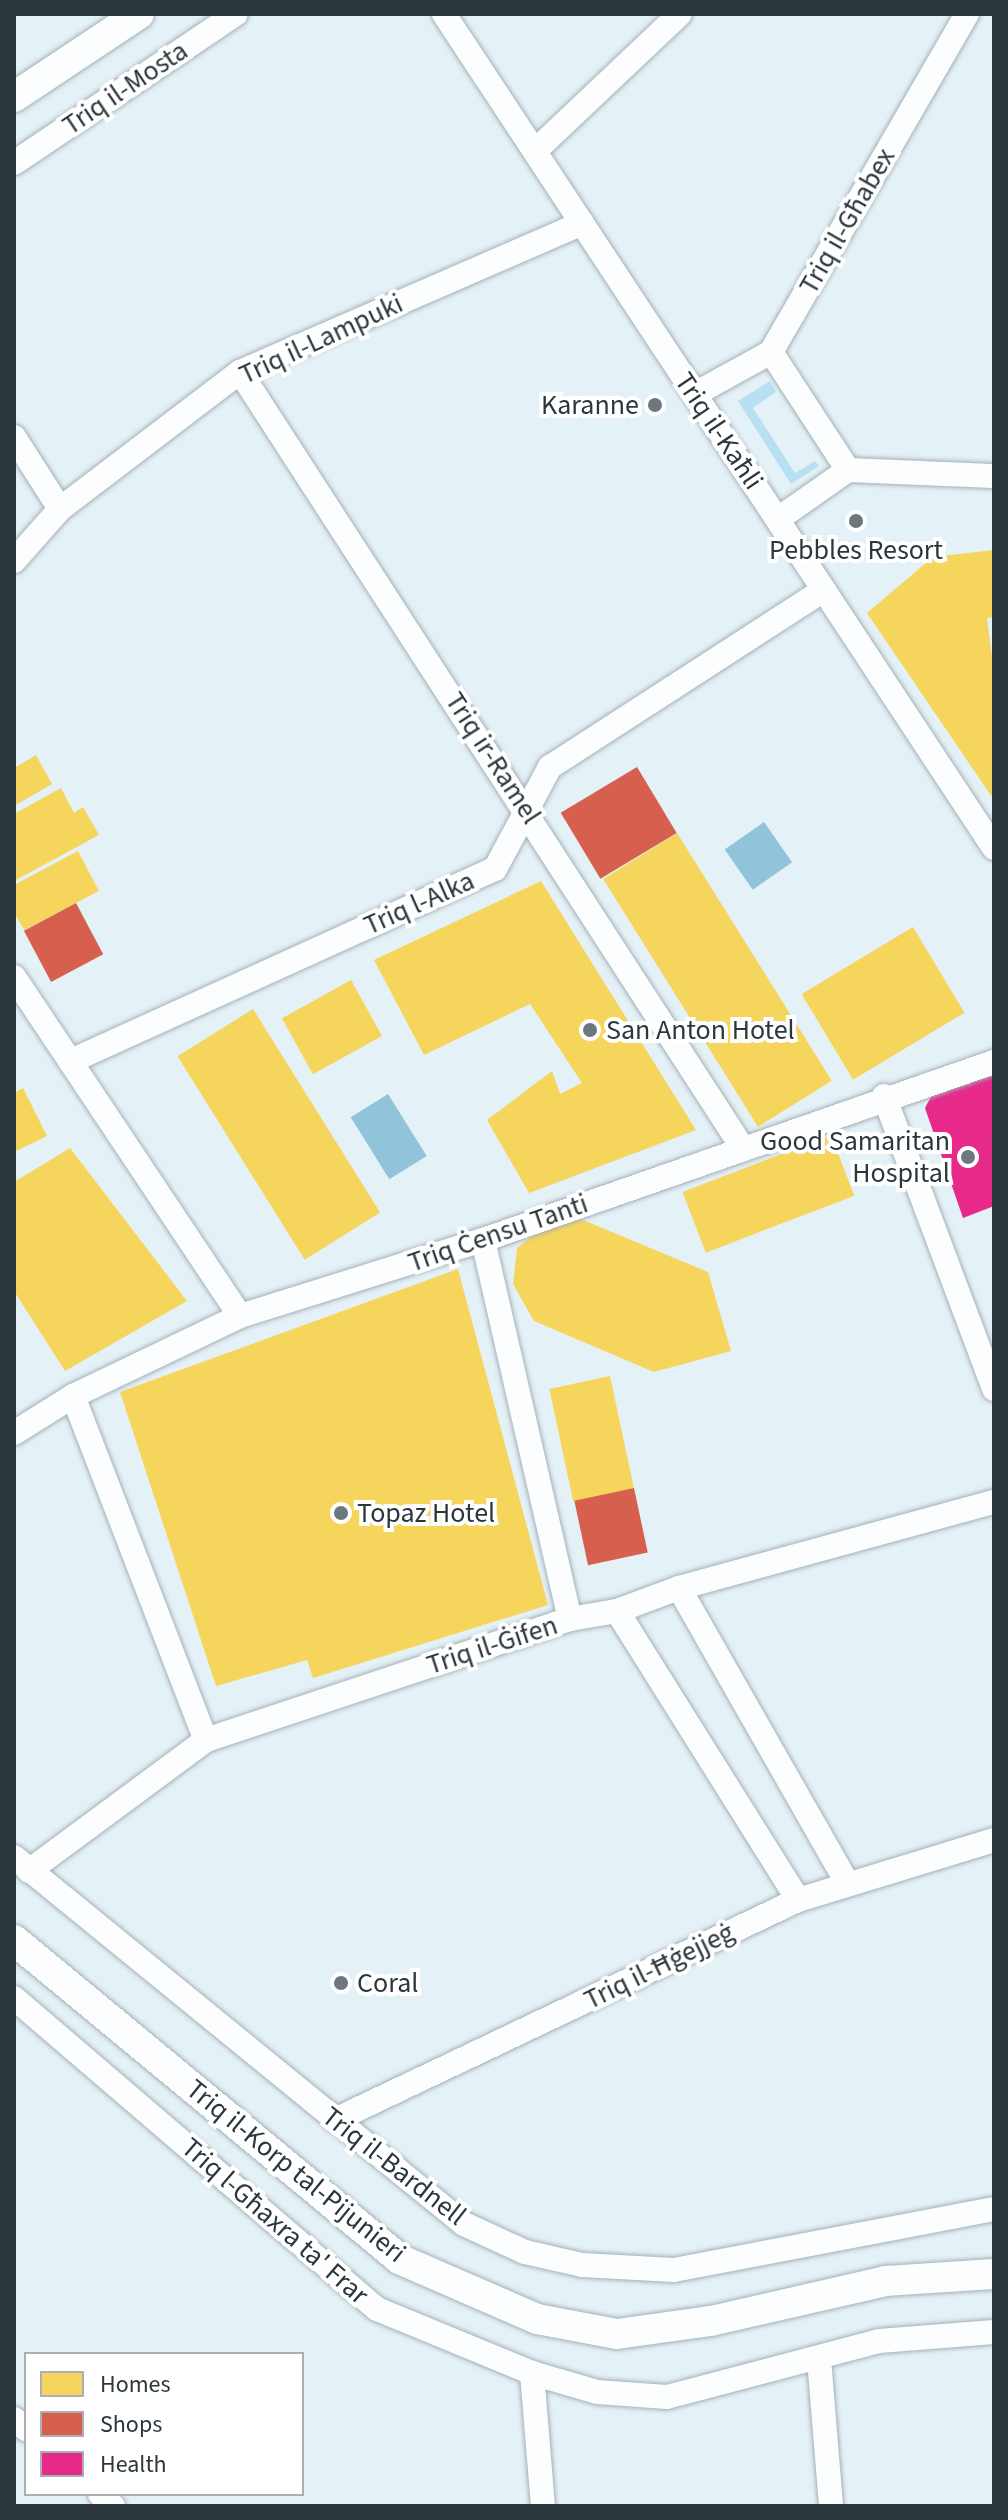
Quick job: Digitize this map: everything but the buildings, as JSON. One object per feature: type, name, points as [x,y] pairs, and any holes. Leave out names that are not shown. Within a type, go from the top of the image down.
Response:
[{"type":"street","name":"Triq il-Mosta","points":[[14,97],[139,14]]},
{"type":"street","name":"Triq il-Mosta","points":[[14,163],[236,14]]},
{"type":"street","name":"Triq il-Kaħli","points":[[444,14],[994,848]]},
{"type":"street","points":[[535,151],[680,14]]},
{"type":"street","name":"Triq il-Għabex","points":[[771,352],[967,14]]},
{"type":"street","name":"Triq il-Lampuki","points":[[14,561],[60,509],[240,372],[582,223]]},
{"type":"street","points":[[695,394],[771,352],[848,470]]},
{"type":"street","name":"Triq ir-Ramel","points":[[240,372],[529,813],[742,1147]]},
{"type":"street","points":[[14,437],[60,509]]},
{"type":"street","points":[[778,519],[848,470],[994,476]]},
{"type":"street","name":"Triq l-Alka","points":[[71,1061],[495,869],[529,813],[550,767],[824,590]]},
{"type":"street","points":[[14,977],[240,1316]]},
{"type":"street","name":"Triq Ċensu Tanti","points":[[14,1433],[73,1396],[240,1316],[483,1240],[884,1096],[994,1062]]},
{"type":"street","points":[[884,1096],[994,1389]]},
{"type":"street","points":[[483,1240],[570,1619]]},
{"type":"street","points":[[73,1396],[206,1740]]},
{"type":"street","name":"Triq il-Ġifen","points":[[22,1864],[206,1740],[570,1619],[617,1611],[679,1588],[994,1502]]},
{"type":"street","points":[[679,1588],[846,1881]]},
{"type":"street","points":[[617,1611],[798,1900]]},
{"type":"street","name":"Triq il-Ħġejjeġ","points":[[335,2120],[798,1900],[846,1881],[994,1840]]},
{"type":"street","name":"Triq il-Bardnell","points":[[22,1864],[464,2224],[525,2252],[582,2265],[674,2270],[994,2209]]},
{"type":"street","name":"Triq il-Korp tal-Pijunieri","points":[[14,1940],[399,2259],[537,2319],[617,2334],[711,2321],[885,2281],[994,2274]]},
{"type":"street","name":"Triq l-Għaxra ta' Frar","points":[[14,1998],[377,2309],[532,2373],[597,2392],[667,2397],[879,2341],[994,2332]]},
{"type":"street","points":[[819,2359],[831,2506]]},
{"type":"street","points":[[532,2373],[543,2506]]},
{"type":"shaded area","points":[[770,381],[776,392],[753,408],[795,473],[815,461],[819,466],[791,484],[738,401]]},
{"type":"shaded area","points":[[764,822],[792,862],[753,890],[725,850]]},
{"type":"shaded area","points":[[388,1094],[427,1156],[389,1179],[351,1117]]},
{"type":"place","name":"Karanne","points":[[655,405]]},
{"type":"place","name":"Pebbles Resort","points":[[856,521]]},
{"type":"place","name":"San Anton Hotel","points":[[590,1030]]},
{"type":"place","name":"Good Samaritan Hospital","points":[[968,1157]]},
{"type":"place","name":"Topaz Hotel","points":[[341,1513]]},
{"type":"place","name":"Coral","points":[[341,1983]]}]
